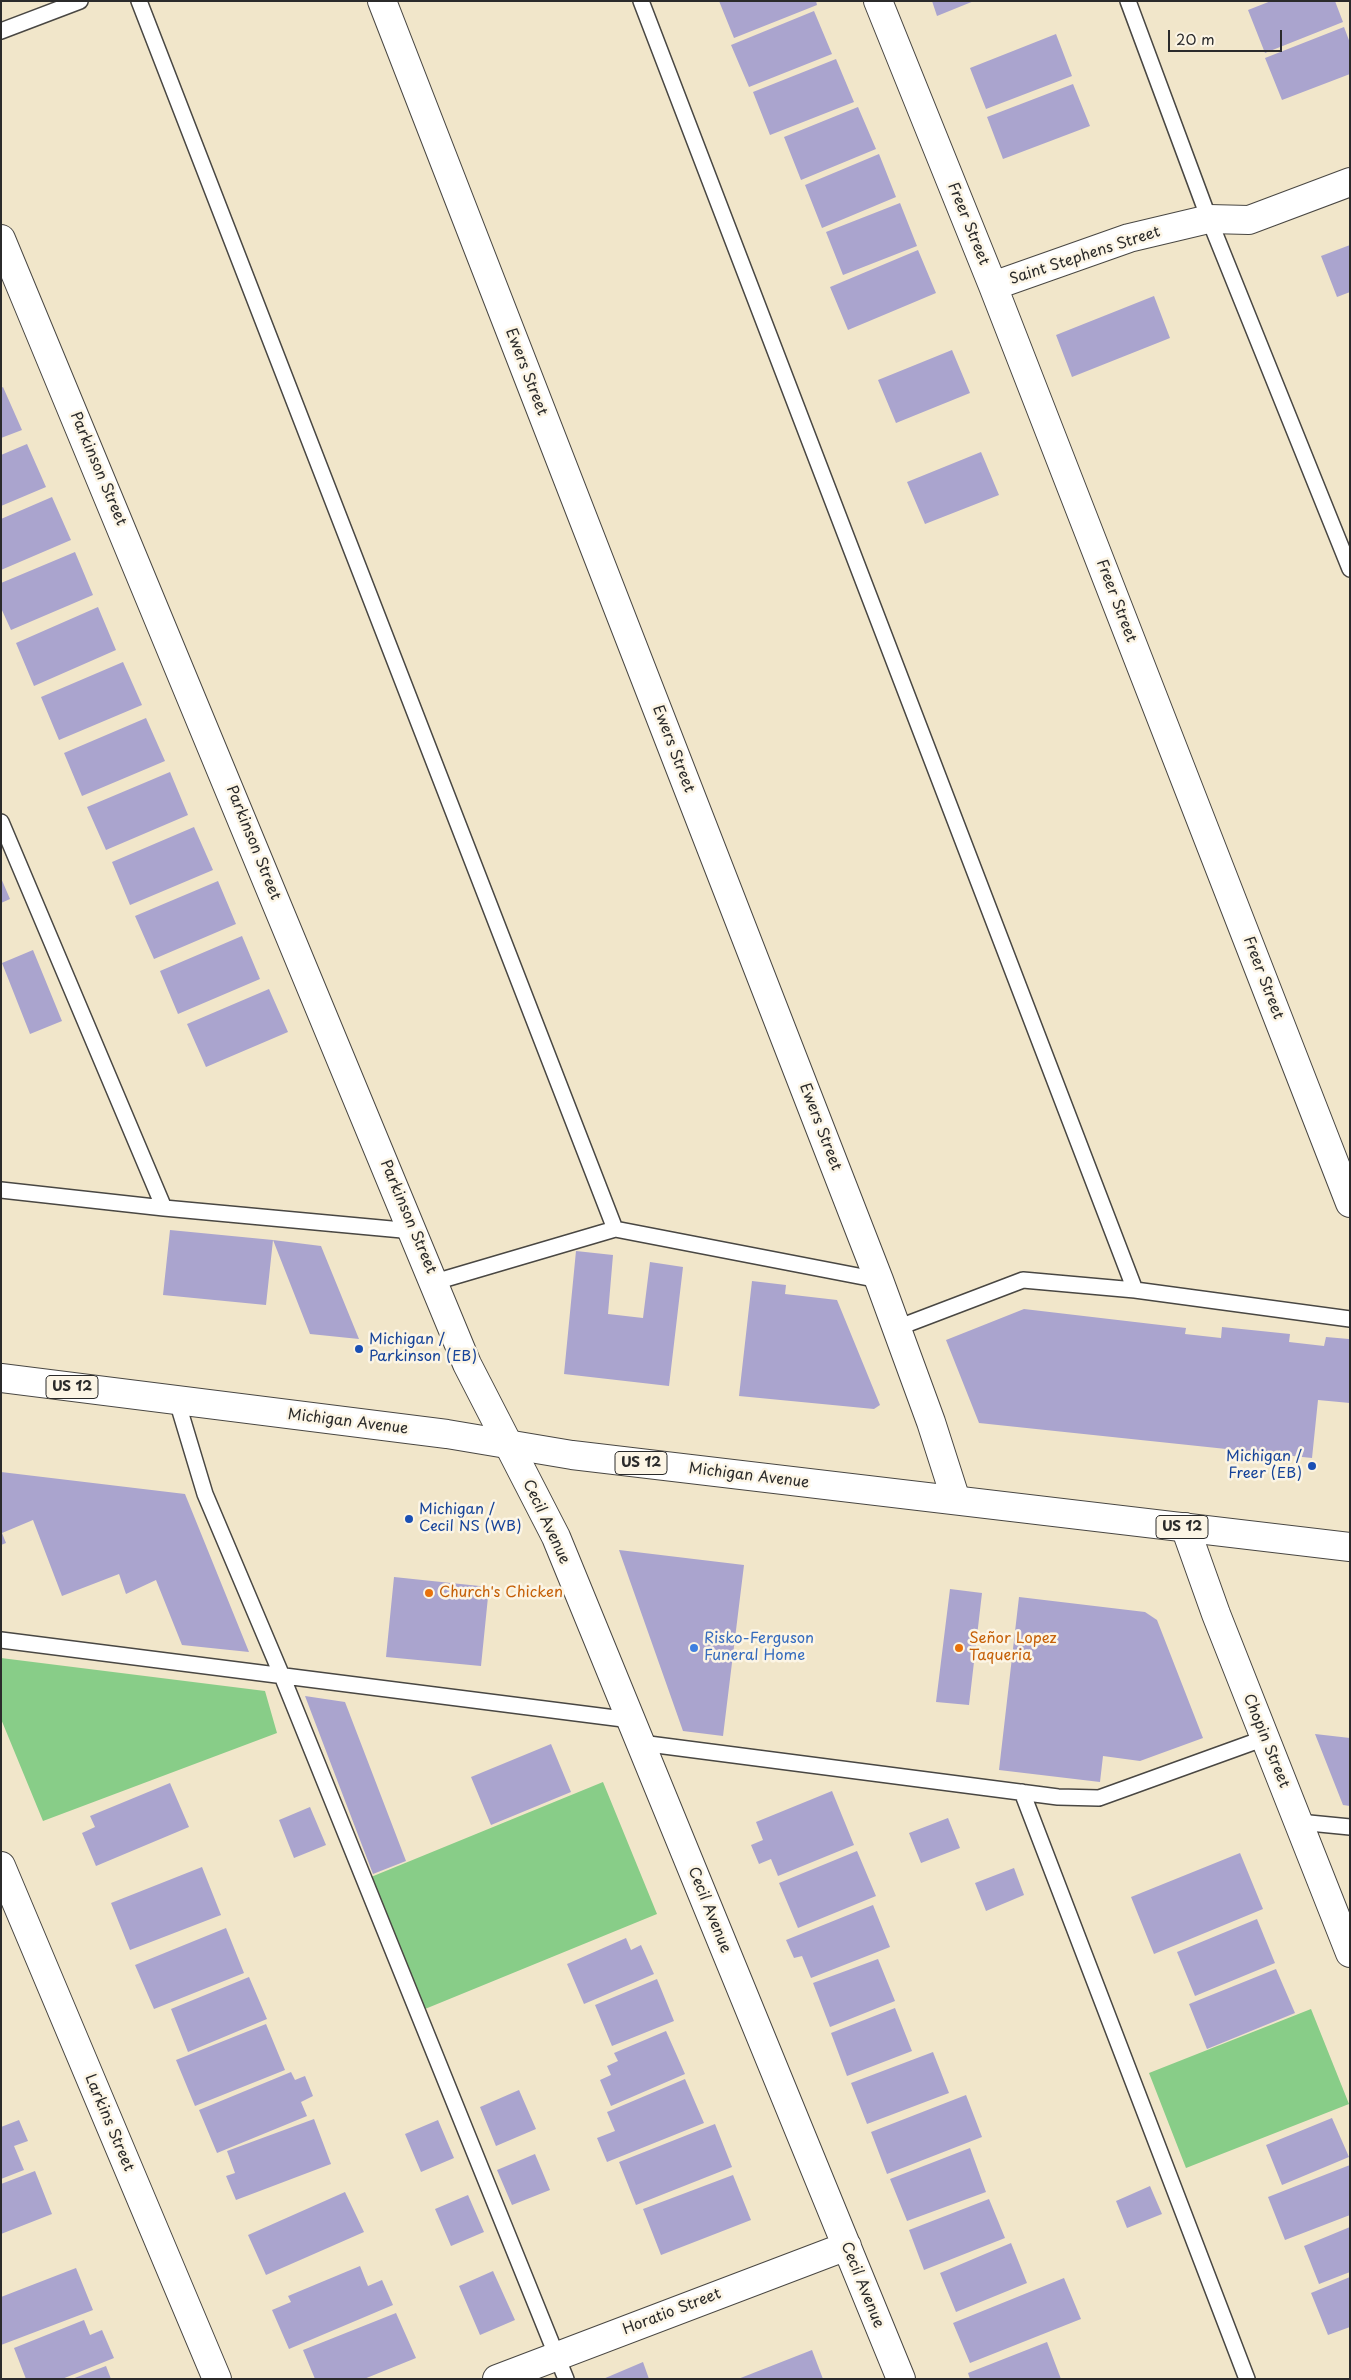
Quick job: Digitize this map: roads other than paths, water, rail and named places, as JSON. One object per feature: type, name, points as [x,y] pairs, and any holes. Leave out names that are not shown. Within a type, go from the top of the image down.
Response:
[{"type":"street","name":"Ewers Street","points":[[382,1],[879,1280],[931,1422],[956,1500]]},
{"type":"street","name":"Freer Street","points":[[878,1],[993,286],[1350,1203]]},
{"type":"street","name":"Saint Stephens Street","points":[[993,286],[1129,238],[1209,219],[1249,220],[1350,182]]},
{"type":"street","name":"Parkinson Street","points":[[1,239],[435,1282],[467,1364],[508,1444]]},
{"type":"street","name":"Michigan Avenue","points":[[1,1378],[447,1434],[572,1456],[1350,1547]]},
{"type":"street","name":"Cecil Avenue","points":[[508,1444],[556,1538],[901,2379]]},
{"type":"street","name":"Chopin Street","points":[[1186,1527],[1216,1614],[1350,1953]]},
{"type":"street","name":"Larkins Street","points":[[1,1866],[216,2379]]},
{"type":"street","name":"Horatio Street","points":[[497,2379],[561,2367],[847,2246]]},
{"type":"lane","points":[[1,31],[80,1]]},
{"type":"lane","points":[[139,1],[615,1230]]},
{"type":"lane","points":[[641,1],[1135,1290]]},
{"type":"lane","points":[[1128,1],[1209,219],[1350,569]]},
{"type":"lane","points":[[1,822],[164,1208]]},
{"type":"lane","points":[[1,1190],[164,1208],[413,1231]]},
{"type":"lane","points":[[435,1282],[615,1230],[879,1280]]},
{"type":"lane","points":[[896,1328],[1024,1280],[1135,1290],[1350,1319]]},
{"type":"lane","points":[[177,1400],[205,1494],[282,1676],[561,2367]]},
{"type":"lane","points":[[1,1640],[282,1676],[1058,1797],[1099,1798],[1265,1738]]},
{"type":"lane","points":[[1022,1792],[1247,2379]]},
{"type":"lane","points":[[1298,1822],[1350,1827]]},
{"type":"place","name":"Michigan / Parkinson (EB)","points":[[359,1349]]},
{"type":"place","name":"Michigan / Freer (EB)","points":[[1312,1466]]},
{"type":"place","name":"Michigan / Cecil NS (WB)","points":[[409,1519]]},
{"type":"place","name":"Church's Chicken","points":[[429,1593]]},
{"type":"place","name":"Risko-Ferguson Funeral Home","points":[[694,1648]]},
{"type":"place","name":"Señor Lopez Taqueria","points":[[959,1648]]}]
